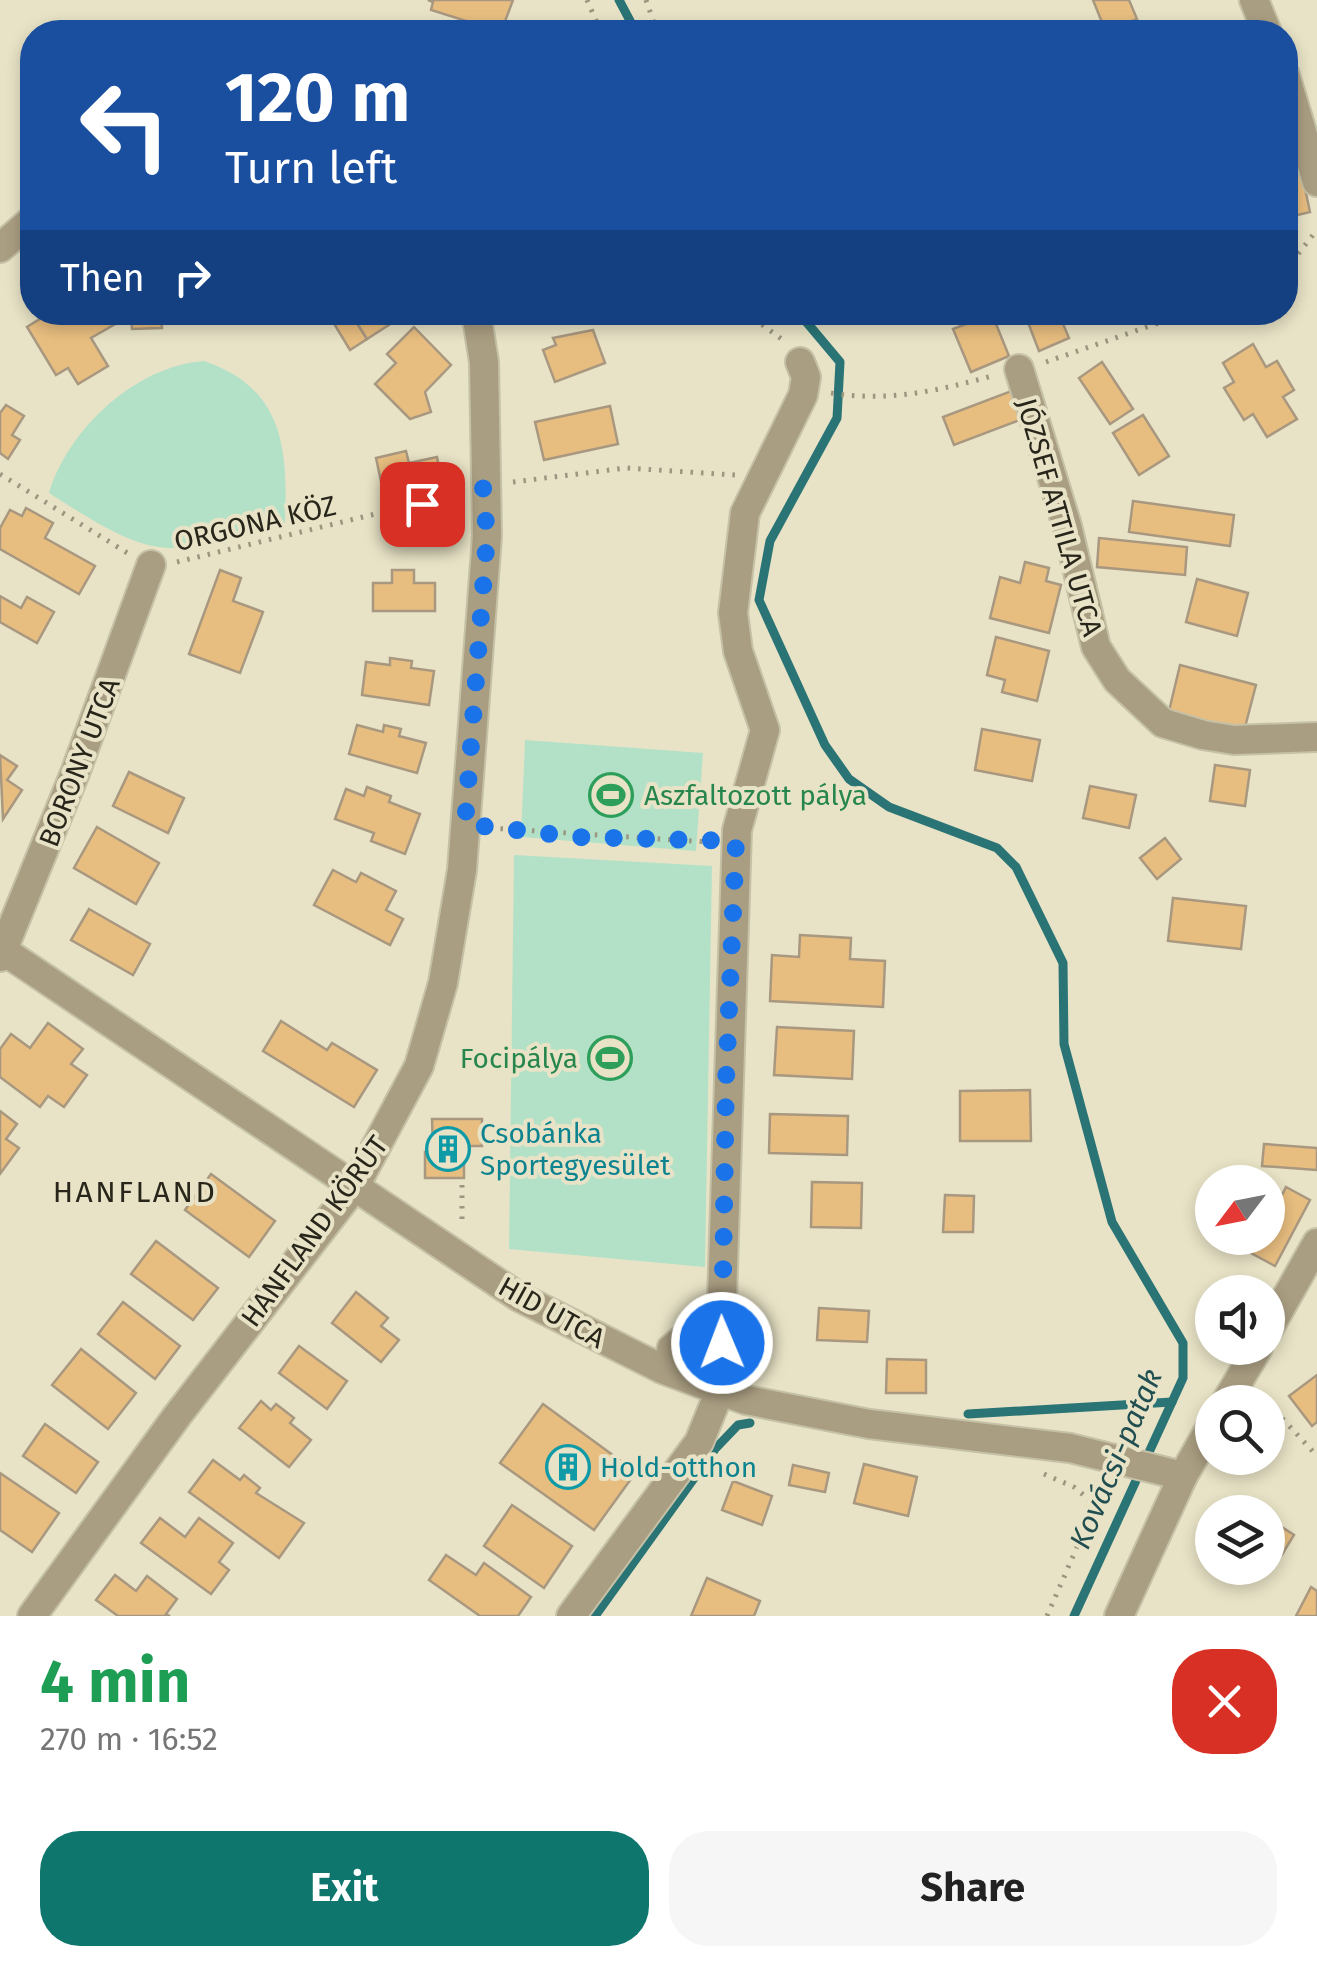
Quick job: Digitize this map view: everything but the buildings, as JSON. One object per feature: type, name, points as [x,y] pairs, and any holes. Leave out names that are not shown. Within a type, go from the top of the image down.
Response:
[{"type":"street","points":[[1298,118],[1317,182]]},
{"type":"street","points":[[0,248],[20,230]]},
{"type":"street","name":"HANFLAND KÖRÚT","points":[[32,1616],[177,1416],[354,1186],[419,1066],[443,984],[462,870],[487,536],[483,487],[485,379],[478,325]]},
{"type":"street","points":[[571,1616],[699,1442],[719,1393],[736,841],[764,744],[761,715],[738,651],[733,613],[745,513],[803,395],[806,377],[800,362]]},
{"type":"street","name":"JÓZSEF ATTILA UTCA","points":[[1019,369],[1067,526],[1096,646],[1116,680],[1163,723],[1203,735],[1234,740],[1317,737]]},
{"type":"street","name":"BORONY UTCA","points":[[2,954],[88,740],[151,565]]},
{"type":"street","name":"HÍD UTCA","points":[[2,954],[558,1320],[662,1370],[719,1393],[869,1424],[1124,1459],[1172,1473]]},
{"type":"street","points":[[1285,1300],[1317,1243]]},
{"type":"street","points":[[1120,1616],[1172,1473],[1195,1445]]},
{"type":"lane","points":[[662,1370],[672,1339],[685,1336],[722,1343]]},
{"type":"path","points":[[1298,254],[1317,230]]},
{"type":"path","points":[[764,325],[800,362]]},
{"type":"path","points":[[820,390],[873,400],[930,392],[1019,369],[1151,325]]},
{"type":"path","name":"ORGONA KÖZ","points":[[151,565],[195,560],[483,487],[626,468],[717,472],[760,480]]},
{"type":"path","points":[[0,474],[98,538],[151,565]]},
{"type":"path","points":[[465,824],[576,837],[736,841]]},
{"type":"path","points":[[462,1185],[462,1258]]},
{"type":"path","points":[[1285,1421],[1317,1456]]},
{"type":"path","points":[[1047,1616],[1098,1488]]},
{"type":"green space","points":[[204,361],[251,387],[276,424],[285,470],[285,523],[213,543],[162,547],[114,532],[49,493],[72,446],[109,404],[154,375]]},
{"type":"green space","name":"Aszfaltozott pálya","points":[[525,740],[703,753],[696,851],[521,837]]},
{"type":"green space","name":"Focipálya","points":[[514,855],[712,866],[705,1267],[509,1249]]},
{"type":"waterway","name":"Kovácsi-patak","points":[[619,0],[630,20]]},
{"type":"waterway","name":"Kovácsi-patak","points":[[809,325],[840,362],[837,418],[770,541],[759,600],[825,745],[849,779],[889,807],[997,848],[1016,867],[1063,963],[1064,1044],[1112,1222],[1183,1343],[1183,1378],[1074,1616]]},
{"type":"waterway","points":[[968,1414],[1172,1402]]},
{"type":"waterway","points":[[595,1616],[715,1449],[738,1425],[750,1423]]},
{"type":"place","name":"Aszfaltozott pálya","points":[[611,795]]},
{"type":"place","name":"Focipálya","points":[[610,1058]]},
{"type":"place","name":"Csobánka Sportegyesület","points":[[448,1149]]},
{"type":"place","name":"Hold-otthon","points":[[568,1467]]},
{"type":"district","name":"HANFLAND","points":[[135,1192]]},
{"type":"route","points":[[422,504],[483,487],[487,536],[465,824],[576,837],[736,841],[726,1082],[722,1343]]}]
